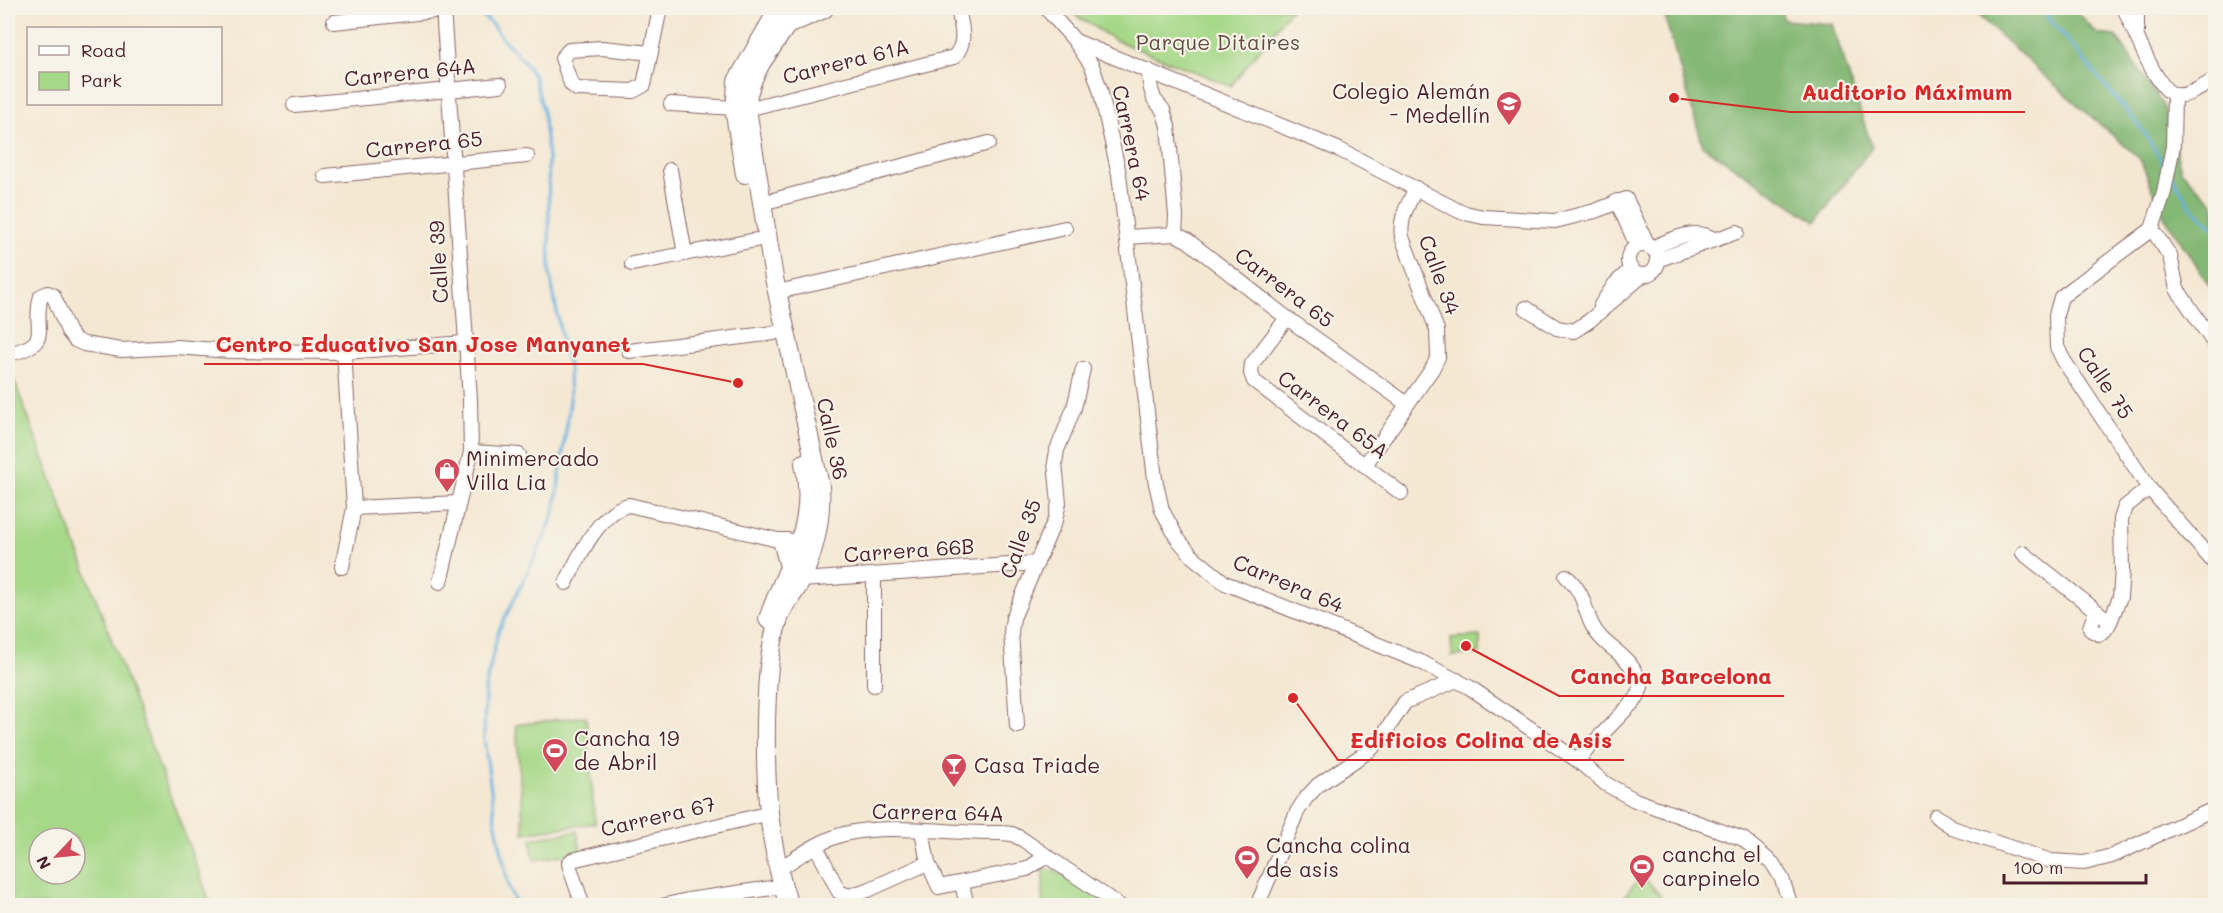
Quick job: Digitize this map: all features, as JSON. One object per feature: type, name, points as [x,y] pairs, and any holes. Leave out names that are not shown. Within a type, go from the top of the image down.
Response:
[{"type":"main road","name":"Calle 36","points":[[783,8],[775,15],[737,81],[756,240],[774,333],[807,479],[808,510],[800,540],[795,575],[772,642],[766,695],[767,815],[789,906]]},
{"type":"main road","name":"Calle 36","points":[[778,906],[772,888],[758,816],[755,760],[762,637],[817,536],[822,508],[820,486],[777,292],[762,203],[741,108],[761,63],[787,25],[822,8]]},
{"type":"street","points":[[334,21],[444,8]]},
{"type":"street","name":"Calle 39","points":[[440,582],[471,452],[470,399],[444,8]]},
{"type":"street","points":[[651,53],[602,48],[569,50],[562,58],[571,84],[577,89],[633,92],[644,85],[651,53],[660,8]]},
{"type":"street","name":"Carrera 61A","points":[[671,104],[741,108],[954,57],[964,41],[958,8]]},
{"type":"street","name":"Carrera 64","points":[[1046,8],[1075,41],[1092,66],[1100,89],[1119,174],[1155,479],[1162,510],[1177,538],[1192,556],[1225,582],[1421,662],[1457,680],[1582,755],[1606,784],[1635,800],[1743,839],[1773,864],[1782,879],[1791,906]]},
{"type":"street","points":[[2124,8],[2160,83],[2168,92],[2174,95],[2190,93],[2216,79]]},
{"type":"street","points":[[2137,8],[2137,34]]},
{"type":"street","points":[[1075,41],[1340,150],[1461,212],[1483,217],[1534,221],[1570,219],[1621,200],[1654,250],[1654,269],[1631,277],[1589,321],[1574,331],[1557,328],[1526,308]]},
{"type":"street","points":[[1127,237],[1181,237],[1187,227],[1176,216],[1168,126],[1163,110],[1154,99],[1148,70]]},
{"type":"street","name":"Carrera 64A","points":[[294,105],[500,85]]},
{"type":"street","points":[[2174,95],[2173,146],[2159,211],[2152,229],[2170,256],[2177,289],[2216,346]]},
{"type":"street","points":[[762,203],[988,143]]},
{"type":"street","name":"Carrera 65","points":[[325,176],[527,156]]},
{"type":"street","points":[[670,170],[685,254]]},
{"type":"street","name":"Calle 34","points":[[1365,465],[1438,357],[1437,330],[1400,227],[1402,217],[1416,188]]},
{"type":"street","points":[[777,292],[1065,228]]},
{"type":"street","name":"Calle 75","points":[[2152,229],[2061,297],[2056,315],[2056,347],[2150,488],[2216,565]]},
{"type":"street","points":[[1631,277],[1629,254],[1715,240],[1737,232]]},
{"type":"street","name":"Carrera 65","points":[[1181,237],[1287,318],[1407,404]]},
{"type":"street","points":[[632,264],[756,240]]},
{"type":"street","points":[[8,354],[28,348],[37,342],[40,326],[39,303],[41,296],[48,293],[54,295],[68,331],[75,340],[84,344],[121,350],[177,346],[229,351],[344,352],[465,343]]},
{"type":"street","name":"Carrera 65A","points":[[1287,318],[1252,364],[1251,373],[1254,381],[1401,493]]},
{"type":"street","points":[[629,351],[774,333]]},
{"type":"street","points":[[342,567],[354,508],[344,352]]},
{"type":"street","name":"Calle 35","points":[[1017,726],[1011,632],[1013,618],[1055,520],[1059,503],[1057,450],[1074,408],[1083,369]]},
{"type":"street","points":[[471,452],[519,454]]},
{"type":"street","points":[[2023,553],[2096,611],[2090,623],[2091,630],[2099,634],[2110,622],[2120,597],[2121,519],[2125,507],[2150,488]]},
{"type":"street","points":[[354,508],[459,503]]},
{"type":"street","points":[[566,583],[581,552],[604,520],[618,507],[629,505],[660,511],[780,541],[800,540]]},
{"type":"street","points":[[780,541],[795,575]]},
{"type":"street","name":"Carrera 66B","points":[[795,575],[874,574],[1036,563]]},
{"type":"street","points":[[874,574],[874,686]]},
{"type":"street","points":[[1566,576],[1578,587],[1592,625],[1633,666],[1641,687],[1637,698],[1582,755]]},
{"type":"street","points":[[1257,906],[1306,798],[1318,785],[1370,750],[1380,740],[1405,702],[1457,680]]},
{"type":"street","points":[[1936,816],[1955,829],[2051,861],[2084,863],[2112,856],[2216,808]]},
{"type":"street","name":"Carrera 67","points":[[583,906],[569,863],[572,860],[758,816]]},
{"type":"street","name":"Carrera 64A","points":[[779,869],[816,846],[843,834],[879,830],[1012,834],[1120,906]]},
{"type":"street","points":[[922,831],[928,863],[939,887],[1027,869],[1047,856]]},
{"type":"street","points":[[816,846],[839,892],[849,896],[928,863]]},
{"type":"street","points":[[962,884],[967,906]]},
{"type":"street","points":[[662,906],[772,888]]},
{"type":"green space","name":"Parque Ditaires","points":[[1067,8],[1292,8],[1231,86],[1115,40]]},
{"type":"green space","points":[[1662,8],[1780,8],[1784,20],[1832,24],[1872,147],[1816,222],[1703,146]]},
{"type":"green space","points":[[1970,8],[2074,8],[2097,34],[2116,36],[2164,107],[2181,170],[2215,205],[2215,294],[2164,216],[2140,159]]},
{"type":"green space","points":[[8,364],[211,905],[8,905]]},
{"type":"green space","points":[[1480,636],[1480,653],[1452,656],[1451,638]]},
{"type":"green space","name":"Cancha 19 de Abril","points":[[586,716],[595,823],[524,833],[516,725]]},
{"type":"green space","points":[[577,831],[581,852],[534,860],[531,839]]},
{"type":"green space","points":[[1044,869],[1076,881],[1106,901],[1106,905],[1042,906]]},
{"type":"green space","name":"cancha el carpinelo","points":[[1642,875],[1669,905],[1617,905]]},
{"type":"waterway","points":[[473,8],[491,23],[523,60],[534,77],[543,110],[548,158],[550,274],[569,367],[570,401],[555,510],[545,536],[498,632],[485,689],[484,738],[495,819],[509,888],[517,906]]},
{"type":"waterway","points":[[2040,8],[2141,128],[2165,166]]},
{"type":"waterway","points":[[2172,176],[2192,208],[2216,230]]},
{"type":"place","name":"Auditorio Máximum","points":[[1674,98]]},
{"type":"place","name":"Colegio Alemán - Medellín","points":[[1509,127]]},
{"type":"place","name":"Centro Educativo San Jose Manyanet","points":[[738,383]]},
{"type":"place","name":"Minimercado Villa Lia","points":[[447,494]]},
{"type":"place","name":"Cancha Barcelona","points":[[1466,646]]},
{"type":"place","name":"Edificios Colina de Asis","points":[[1293,698]]},
{"type":"place","name":"Cancha 19 de Abril","points":[[555,774]]},
{"type":"place","name":"Casa Triade","points":[[954,789]]},
{"type":"place","name":"Cancha colina de asis","points":[[1247,881]]},
{"type":"place","name":"cancha el carpinelo","points":[[1642,890]]}]
